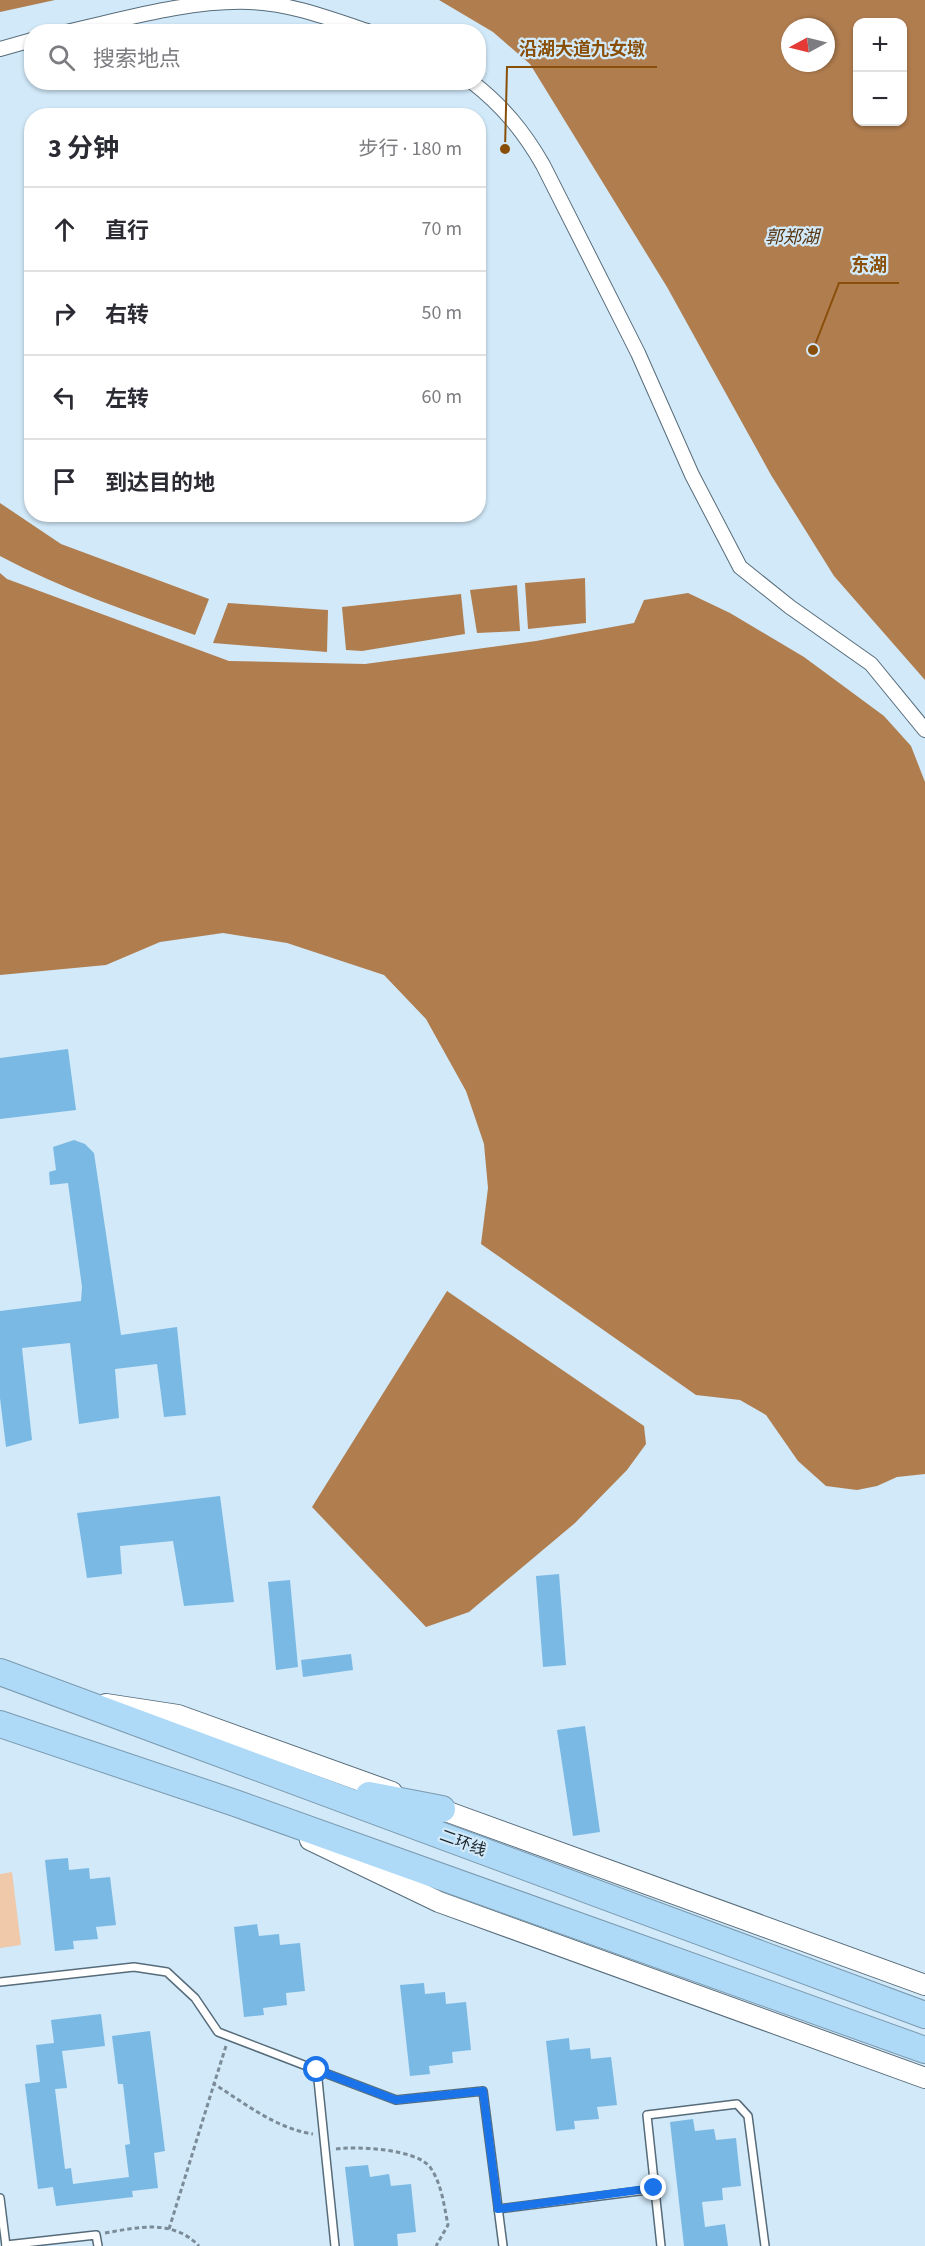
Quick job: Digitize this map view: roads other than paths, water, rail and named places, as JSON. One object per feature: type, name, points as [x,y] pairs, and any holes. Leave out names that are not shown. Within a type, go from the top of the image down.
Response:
[{"type":"highway","name":"二环线","points":[[0,1672],[925,2015]]},
{"type":"highway","points":[[0,1724],[235,1803],[925,2050]]},
{"type":"highway","points":[[290,1779],[442,1809]]},
{"type":"main road","points":[[83,1701],[178,1715],[925,1985]]},
{"type":"main road","points":[[235,1803],[439,1902],[925,2078]]},
{"type":"street","points":[[108,24],[219,3],[251,2],[300,5],[349,24]]},
{"type":"street","points":[[0,49],[24,42]]},
{"type":"street","points":[[481,90],[510,116],[526,136],[543,165],[638,353],[692,475],[740,567],[790,607],[871,664],[925,730]]},
{"type":"lane","points":[[0,1982],[134,1967],[167,1972],[195,1998],[218,2032],[396,2100],[483,2091],[503,2246]]},
{"type":"lane","points":[[317,2070],[336,2246]]},
{"type":"lane","points":[[661,2246],[647,2115],[737,2104],[748,2116],[765,2246]]},
{"type":"lane","points":[[498,2209],[654,2188]]},
{"type":"lane","points":[[0,2198],[6,2245],[96,2235],[98,2246]]},
{"type":"water","points":[[0,0],[55,0],[0,12]]},
{"type":"water","name":"郭郑湖","points":[[439,0],[925,0],[925,680],[834,576],[771,475],[667,287],[530,64],[486,28],[486,24],[480,24]]},
{"type":"water","points":[[0,503],[24,519],[24,522],[28,522],[61,544],[209,599],[195,635],[121,609],[0,556]]},
{"type":"water","points":[[0,573],[7,579],[229,661],[365,664],[536,641],[634,623],[644,600],[688,593],[730,613],[804,657],[884,716],[911,746],[925,782],[925,1474],[897,1477],[877,1486],[857,1490],[826,1486],[798,1461],[766,1415],[740,1400],[696,1395],[481,1244],[488,1188],[484,1144],[466,1091],[426,1019],[384,975],[287,943],[223,933],[160,942],[106,965],[0,975]]},
{"type":"water","points":[[585,578],[586,623],[528,629],[525,583]]},
{"type":"water","points":[[517,585],[520,631],[477,633],[470,590]]},
{"type":"water","points":[[461,594],[465,634],[362,651],[346,650],[342,607]]},
{"type":"water","points":[[228,603],[328,610],[327,652],[213,643]]},
{"type":"water","points":[[447,1291],[644,1426],[646,1444],[627,1470],[575,1523],[469,1612],[426,1627],[312,1507]]},
{"type":"place","name":"沿湖大道九女墩","points":[[505,149]]},
{"type":"place","name":"东湖","points":[[813,350]]}]
